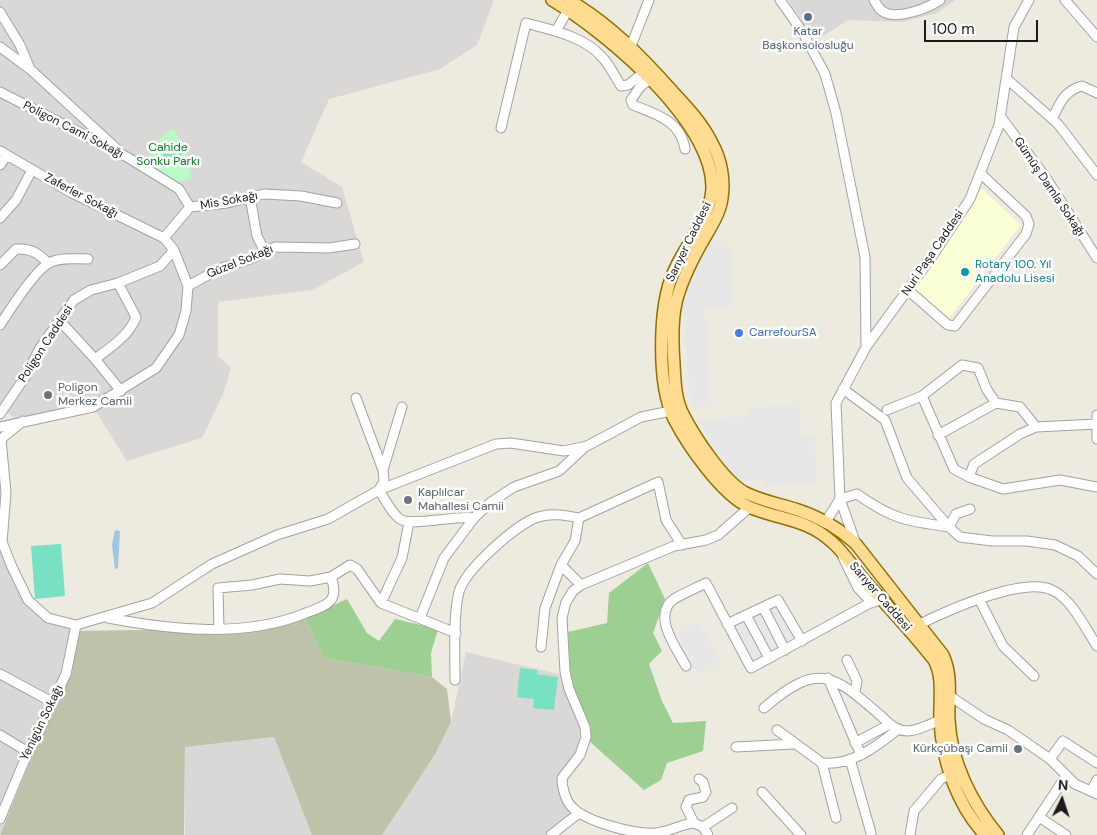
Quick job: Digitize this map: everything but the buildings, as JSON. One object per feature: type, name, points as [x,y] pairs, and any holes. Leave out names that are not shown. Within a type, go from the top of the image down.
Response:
[{"type":"main road","name":"Sarıyer Caddesi","points":[[552,0],[569,5],[604,24],[631,46],[699,121],[714,145],[722,172],[720,208],[684,274],[673,309],[676,410],[685,436],[719,483],[737,500],[800,510],[825,523],[856,544],[946,660],[950,677],[950,696],[945,720]]},
{"type":"main road","name":"Sarıyer Caddesi","points":[[569,5],[646,76],[696,134],[705,153],[712,185],[706,212],[674,271],[664,301],[662,325],[667,401],[676,410]]},
{"type":"main road","name":"Sarıyer Caddesi","points":[[752,502],[797,520],[832,542],[877,601],[937,666],[955,772],[964,806],[985,835]]},
{"type":"main road","points":[[825,523],[832,542]]},
{"type":"main road","points":[[843,555],[849,546],[856,544]]},
{"type":"main road","points":[[877,601],[892,592]]},
{"type":"main road","name":"Sarıyer Caddesi","points":[[955,772],[998,835]]},
{"type":"street","points":[[631,46],[649,0]]},
{"type":"street","points":[[780,0],[802,31],[825,74],[836,113],[865,257],[866,347]]},
{"type":"street","points":[[874,0],[880,10],[886,13],[915,13],[940,0]]},
{"type":"street","name":"Nuri Paşa Caddesi","points":[[856,544],[840,499],[836,403],[866,347],[908,290],[970,198],[1001,117],[1014,27],[1029,0]]},
{"type":"street","points":[[1065,0],[1097,36]]},
{"type":"street","points":[[556,31],[569,5]]},
{"type":"street","points":[[0,12],[20,46],[30,69]]},
{"type":"street","points":[[501,128],[526,23],[556,31],[584,43],[601,54],[614,72],[620,86],[628,85],[646,76]]},
{"type":"street","points":[[0,47],[30,69],[127,157]]},
{"type":"street","points":[[646,76],[631,100],[633,105],[663,117],[675,126],[684,140],[685,149]]},
{"type":"street","points":[[1007,79],[1052,119],[1097,175]]},
{"type":"street","points":[[1052,119],[1063,97],[1070,90],[1082,86],[1097,93]]},
{"type":"street","name":"Poligon Cami Sokağı","points":[[0,92],[127,157],[179,189],[190,208]]},
{"type":"street","name":"Gümüş Damla Sokağı","points":[[1001,117],[1046,178],[1097,258]]},
{"type":"street","points":[[0,165],[4,153]]},
{"type":"street","name":"Zaferler Sokağı","points":[[4,153],[72,193],[164,238]]},
{"type":"street","points":[[0,218],[16,200],[32,170]]},
{"type":"street","points":[[908,290],[948,325],[955,326],[1026,234],[1029,224],[1026,216],[980,172]]},
{"type":"street","name":"Mis Sokağı","points":[[164,238],[190,208],[264,194],[301,196],[337,202]]},
{"type":"street","points":[[250,197],[257,236],[265,252]]},
{"type":"street","points":[[164,238],[174,250],[188,286],[186,311],[179,336],[156,368],[92,407],[0,427],[3,433],[1,440],[1,464],[6,493],[1,543],[28,600],[48,618],[76,625],[152,603],[212,564],[277,535],[328,519],[379,490],[496,444],[512,443],[564,451],[587,446]]},
{"type":"street","name":"Güzel Sokağı","points":[[188,286],[219,269],[275,247],[329,248],[355,244]]},
{"type":"street","points":[[0,265],[16,249],[24,248],[37,252],[48,263]]},
{"type":"street","name":"Poligon Caddesi","points":[[1,410],[25,377],[40,348],[74,300],[90,290],[118,283],[160,266],[174,250]]},
{"type":"street","points":[[0,326],[26,288],[48,263],[62,260],[88,259]]},
{"type":"street","points":[[95,359],[124,336],[134,324],[136,317],[118,283]]},
{"type":"street","points":[[60,321],[121,391]]},
{"type":"street","points":[[887,410],[922,396],[962,365],[978,368],[987,390],[996,403]]},
{"type":"street","points":[[843,389],[885,420],[907,478],[949,527],[960,537],[992,541],[1027,541],[1055,545],[1078,556],[1097,574]]},
{"type":"street","points":[[922,396],[954,469],[969,477],[1002,489],[1060,480],[1097,487]]},
{"type":"street","points":[[356,398],[383,470],[384,481],[379,490]]},
{"type":"street","points":[[938,435],[996,403],[1020,407],[1036,427]]},
{"type":"street","points":[[383,470],[402,407]]},
{"type":"street","points":[[420,618],[444,558],[474,518],[491,502],[514,488],[559,472],[587,446],[641,417],[676,410]]},
{"type":"street","points":[[1,440],[23,421]]},
{"type":"street","points":[[969,477],[974,464],[1020,434],[1036,427],[1097,421],[1097,439]]},
{"type":"street","points":[[455,680],[459,592],[468,573],[483,557],[510,534],[535,518],[549,514],[579,518],[658,482],[666,520],[682,545]]},
{"type":"street","points":[[379,490],[398,519],[409,522],[462,516],[474,518]]},
{"type":"street","points":[[825,523],[840,499],[856,494],[881,511],[906,521],[949,527]]},
{"type":"street","points":[[732,808],[701,828],[639,833],[616,828],[572,807],[565,795],[562,781],[564,773],[582,751],[586,732],[565,672],[562,618],[566,602],[573,591],[581,584],[641,559],[718,535],[752,502]]},
{"type":"street","points":[[949,527],[956,514],[970,509]]},
{"type":"street","points":[[541,647],[545,608],[561,565],[575,541],[579,518]]},
{"type":"street","points":[[381,604],[402,558],[409,522]]},
{"type":"street","points":[[561,565],[581,584]]},
{"type":"street","points":[[219,628],[218,588],[252,585],[280,579],[310,581],[331,577],[353,566],[381,604],[456,633]]},
{"type":"street","points":[[106,617],[143,624],[219,628],[257,627],[282,623],[324,606],[334,597],[335,589],[331,577]]},
{"type":"street","points":[[686,666],[665,624],[666,612],[672,600],[706,583],[751,668],[877,601]]},
{"type":"street","points":[[918,625],[979,599],[1024,587],[1039,586],[1053,590],[1066,600],[1097,646]]},
{"type":"street","points":[[979,599],[1003,646],[1034,676]]},
{"type":"street","points":[[727,624],[778,600],[802,641]]},
{"type":"street","points":[[763,607],[785,650]]},
{"type":"street","points":[[746,615],[769,658]]},
{"type":"street","name":"Yenigün Sokağı","points":[[0,818],[4,798],[66,674],[76,625]]},
{"type":"street","points":[[847,660],[857,681],[855,692]]},
{"type":"street","points":[[0,674],[52,702]]},
{"type":"street","points":[[764,708],[812,677],[828,678],[855,692],[893,727],[908,732],[945,720]]},
{"type":"street","points":[[828,678],[861,755]]},
{"type":"street","points":[[950,696],[984,719],[1008,730],[1050,759],[1075,784],[1094,793],[1097,780]]},
{"type":"street","points":[[855,743],[893,727]]},
{"type":"street","points":[[778,730],[794,744],[822,763],[830,764],[861,755],[880,745],[893,727]]},
{"type":"street","points":[[0,735],[28,752]]},
{"type":"street","points":[[1050,759],[1063,741],[1097,763]]},
{"type":"street","points":[[736,746],[794,744]]},
{"type":"street","points":[[850,759],[871,833]]},
{"type":"street","points":[[822,763],[836,818]]},
{"type":"street","points":[[910,835],[914,811],[941,779],[955,772]]},
{"type":"street","points":[[1027,835],[1066,776]]},
{"type":"street","points":[[699,780],[703,782],[706,792],[702,797],[690,800],[686,807],[701,828]]},
{"type":"street","points":[[762,792],[801,835]]},
{"type":"street","points":[[551,835],[579,812]]},
{"type":"street","points":[[1039,817],[1066,835]]},
{"type":"shaded area","points":[[0,0],[494,0],[477,45],[440,69],[329,99],[301,162],[342,187],[364,262],[312,290],[218,302],[218,356],[231,368],[223,394],[202,438],[127,461],[93,407],[24,426],[3,409],[0,410]]},
{"type":"shaded area","points":[[788,0],[955,0],[937,13],[902,22],[848,20],[817,40]]},
{"type":"shaded area","points":[[982,189],[1021,225],[948,320],[914,287]]},
{"type":"shaded area","points":[[713,238],[730,250],[733,306],[705,308],[711,406],[691,407],[682,297]]},
{"type":"shaded area","points":[[800,406],[802,436],[815,435],[817,484],[782,486],[781,484],[764,485],[764,480],[740,481],[720,458],[698,420],[750,416],[750,408]]},
{"type":"shaded area","points":[[0,549],[28,600],[48,618],[76,625],[73,631],[65,676],[0,834]]},
{"type":"shaded area","points":[[777,604],[795,638],[785,644],[767,609]]},
{"type":"shaded area","points":[[761,613],[779,648],[769,652],[751,618]]},
{"type":"shaded area","points":[[305,618],[324,658],[432,677],[447,689],[451,722],[434,756],[382,835],[312,835],[274,737],[185,747],[184,835],[0,835],[65,676],[73,631],[275,628]]},
{"type":"shaded area","points":[[746,621],[764,655],[754,662],[734,627]]},
{"type":"shaded area","points":[[698,623],[722,663],[698,675],[677,634]]},
{"type":"shaded area","points":[[466,652],[562,675],[579,725],[581,749],[558,776],[575,811],[545,835],[382,835],[434,756],[451,722]]},
{"type":"shaded area","points":[[274,737],[312,835],[185,835],[185,747]]},
{"type":"green space","name":"Cahide Sonku Parkı","points":[[174,128],[185,152],[192,178],[176,183],[148,161],[152,150],[158,142]]},
{"type":"green space","points":[[176,144],[182,154],[168,163],[162,154]]},
{"type":"green space","points":[[61,544],[65,596],[35,599],[31,546]]},
{"type":"green space","points":[[648,563],[665,599],[653,633],[662,651],[649,664],[662,701],[673,723],[706,721],[703,751],[667,763],[661,780],[644,790],[589,741],[591,728],[571,685],[568,632],[607,623],[609,593]]},
{"type":"green space","points":[[347,599],[367,633],[379,641],[395,619],[438,629],[431,653],[432,677],[324,658],[305,618]]},
{"type":"green space","points":[[520,668],[537,670],[537,674],[558,677],[554,710],[533,708],[534,699],[517,697]]},
{"type":"water","points":[[115,530],[120,531],[118,568],[115,569],[112,545]]},
{"type":"place","name":"Katar Başkonsolosluğu","points":[[808,17]]},
{"type":"place","name":"Rotary 100. Yıl Anadolu Lisesi","points":[[965,272]]},
{"type":"place","name":"CarrefourSA","points":[[739,333]]},
{"type":"place","name":"Poligon Merkez Camii","points":[[48,395]]},
{"type":"place","name":"Kaplılcar Mahallesi Camii","points":[[408,500]]},
{"type":"place","name":"Kürkçübaşı Camii","points":[[1018,749]]}]
